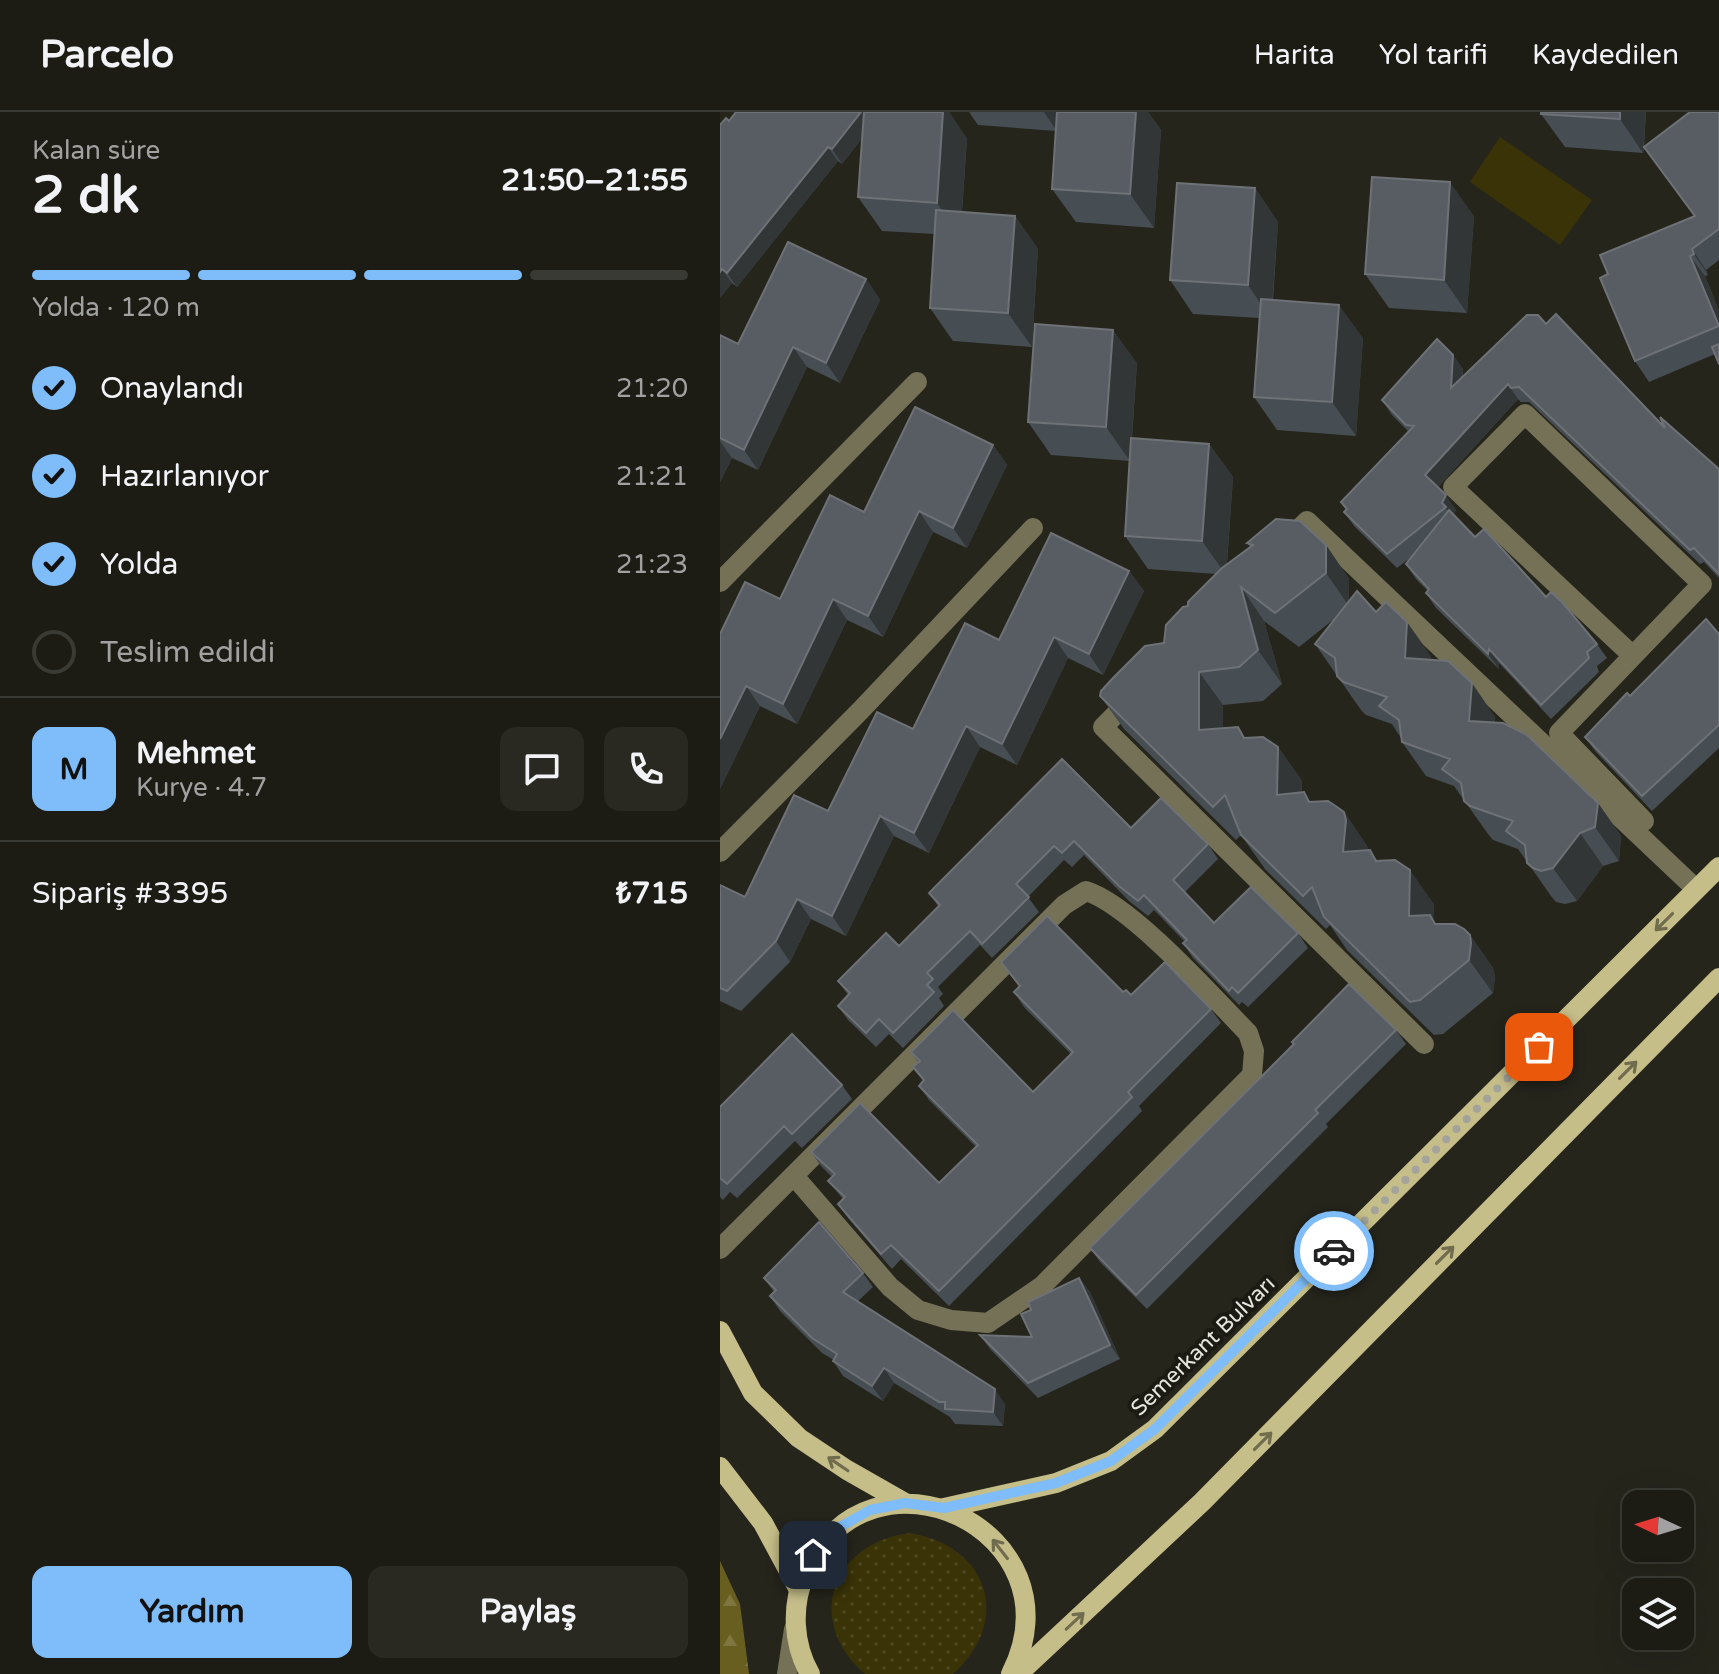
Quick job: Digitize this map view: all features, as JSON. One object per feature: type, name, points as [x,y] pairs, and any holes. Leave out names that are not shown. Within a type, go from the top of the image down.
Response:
[{"type":"main road","name":"Semerkant Bulvarı","points":[[944,1508],[1056,1483],[1111,1461],[1155,1429],[1719,867]]},
{"type":"main road","points":[[1018,1674],[1202,1502],[1719,978]]},
{"type":"main road","points":[[720,1331],[753,1393],[799,1438],[905,1503]]},
{"type":"main road","points":[[720,1467],[763,1523],[798,1588]]},
{"type":"main road","points":[[810,1674],[802,1660],[795,1625],[798,1588],[813,1555],[838,1528],[870,1510],[905,1503],[944,1508],[977,1524],[1003,1550],[1020,1583],[1026,1619],[1020,1655],[1011,1674]]},
{"type":"street","points":[[720,582],[917,382]]},
{"type":"street","points":[[1633,656],[1453,487],[1525,414],[1702,584],[1633,656],[1559,733],[1700,886]]},
{"type":"street","points":[[1275,553],[1307,521],[1700,886]]},
{"type":"street","points":[[720,852],[860,711],[1033,528]]},
{"type":"street","points":[[1146,684],[1103,727],[1424,1044]]},
{"type":"street","points":[[720,1249],[1064,905],[1086,891],[1102,896],[1157,942],[1248,1033],[1254,1051],[1252,1075],[1042,1286],[988,1323],[951,1320],[918,1310],[890,1287],[794,1176]]},
{"type":"street","points":[[787,1674],[795,1625]]},
{"type":"shaded area","points":[[1500,137],[1592,200],[1560,245],[1470,182]]},
{"type":"shaded area","points":[[909,1533],[936,1540],[958,1552],[973,1569],[983,1588],[986,1609],[983,1631],[972,1653],[953,1674],[865,1674],[846,1653],[835,1631],[832,1609],[835,1588],[845,1568],[861,1552],[882,1540]]},
{"type":"green space","points":[[720,1561],[740,1604],[749,1674],[720,1674]]},
{"type":"building","points":[[736,112],[861,112],[832,149],[828,147],[727,273],[722,269],[720,272],[720,125],[726,118],[729,121]]},
{"type":"building","points":[[864,112],[943,112],[937,203],[858,197]]},
{"type":"building","points":[[1057,112],[1136,112],[1130,194],[1052,189]]},
{"type":"building","points":[[1620,112],[1620,119],[1541,114]]},
{"type":"building","points":[[1690,112],[1719,112],[1719,229],[1692,249],[1694,254],[1690,256],[1719,326],[1635,361],[1600,278],[1608,274],[1600,255],[1695,216],[1644,147]]},
{"type":"building","points":[[1372,177],[1450,182],[1444,280],[1365,274]]},
{"type":"building","points":[[1177,183],[1255,188],[1248,285],[1170,280]]},
{"type":"building","points":[[936,210],[1015,216],[1008,313],[930,308]]},
{"type":"building","points":[[788,242],[866,279],[826,363],[793,347],[744,450],[720,438],[720,335],[738,344]]},
{"type":"building","points":[[1261,299],[1339,305],[1332,402],[1254,397]]},
{"type":"building","points":[[1556,314],[1665,428],[1660,417],[1719,469],[1719,574],[1519,387],[1511,388],[1508,384],[1425,475],[1446,495],[1442,503],[1446,507],[1387,554],[1344,512],[1347,509],[1341,502],[1414,426],[1406,425],[1382,400],[1437,339],[1453,355],[1451,388],[1527,315],[1538,315],[1546,324]]},
{"type":"building","points":[[1035,324],[1113,330],[1106,427],[1028,422]]},
{"type":"building","points":[[1719,344],[1719,364],[1712,347]]},
{"type":"building","points":[[915,407],[993,445],[953,528],[919,511],[868,616],[833,599],[783,704],[746,686],[720,739],[720,634],[745,582],[780,599],[830,495],[864,512]]},
{"type":"building","points":[[1131,438],[1209,444],[1202,541],[1125,536]]},
{"type":"building","points":[[1449,510],[1475,537],[1484,529],[1546,597],[1551,592],[1562,602],[1597,644],[1587,652],[1589,658],[1541,705],[1489,649],[1488,654],[1426,593],[1429,589],[1406,564]]},
{"type":"building","points":[[1276,519],[1300,521],[1326,545],[1326,573],[1275,613],[1241,587],[1258,650],[1239,667],[1199,672],[1199,730],[1238,727],[1244,738],[1263,737],[1278,747],[1277,795],[1304,792],[1309,802],[1328,801],[1344,812],[1343,852],[1370,850],[1376,861],[1395,860],[1410,870],[1409,916],[1430,915],[1435,924],[1455,924],[1470,935],[1469,960],[1420,1000],[1410,1002],[1324,917],[1312,887],[1303,896],[1241,835],[1225,795],[1213,807],[1100,696],[1101,691],[1145,646],[1164,643],[1166,625],[1222,568],[1253,545],[1247,543]]},
{"type":"building","points":[[1051,533],[1129,571],[1089,654],[1054,637],[1002,744],[966,726],[914,833],[880,816],[832,916],[797,899],[776,941],[727,991],[720,988],[720,885],[745,897],[794,795],[828,811],[877,712],[913,729],[965,623],[999,640]]},
{"type":"building","points":[[1357,591],[1376,612],[1386,602],[1407,622],[1405,658],[1448,661],[1472,683],[1469,721],[1503,723],[1527,735],[1598,803],[1595,827],[1580,833],[1553,868],[1541,871],[1527,863],[1525,845],[1506,831],[1513,821],[1464,801],[1461,783],[1442,769],[1450,759],[1402,742],[1399,720],[1379,706],[1387,697],[1343,682],[1337,676],[1335,658],[1315,644]]},
{"type":"building","points":[[1706,619],[1719,634],[1719,725],[1642,796],[1585,737]]},
{"type":"building","points":[[1062,759],[1131,828],[1161,798],[1208,844],[1173,880],[1214,923],[1251,887],[1298,933],[1238,993],[1232,987],[1229,991],[1183,943],[1187,940],[1144,895],[1138,901],[1074,841],[1062,853],[1054,846],[1016,884],[1029,897],[982,944],[970,931],[927,973],[933,979],[927,985],[934,992],[893,1033],[879,1019],[866,1033],[838,1006],[850,993],[838,981],[886,933],[899,946],[940,905],[929,893]]},
{"type":"building","points":[[1047,916],[1123,992],[1126,990],[1131,995],[1165,962],[1211,1009],[1128,1092],[1132,1097],[939,1291],[891,1245],[881,1254],[838,1204],[845,1197],[828,1181],[835,1174],[811,1152],[860,1103],[939,1183],[978,1145],[919,1086],[924,1080],[913,1067],[920,1061],[911,1052],[953,1010],[1033,1092],[1073,1052],[1014,992],[1020,986],[1001,962]]},
{"type":"building","points":[[1349,984],[1396,1030],[1315,1110],[1318,1113],[1136,1295],[1090,1248],[1294,1044],[1292,1042]]},
{"type":"building","points":[[792,1034],[842,1085],[792,1134],[784,1126],[727,1184],[720,1178],[720,1107]]},
{"type":"building","points":[[819,1222],[863,1273],[843,1292],[995,1389],[993,1412],[945,1409],[945,1402],[939,1402],[884,1368],[872,1386],[833,1361],[837,1354],[812,1338],[770,1296],[776,1290],[764,1278]]},
{"type":"building","points":[[1079,1278],[1110,1345],[1028,1383],[980,1335],[1032,1337],[1021,1314],[1031,1310],[1028,1302]]},
{"type":"way so far","points":[[1334,1251],[1539,1047]]},
{"type":"route","points":[[813,1555],[838,1528],[870,1510],[905,1503],[944,1508],[1056,1483],[1111,1461],[1155,1429],[1334,1251]]}]
